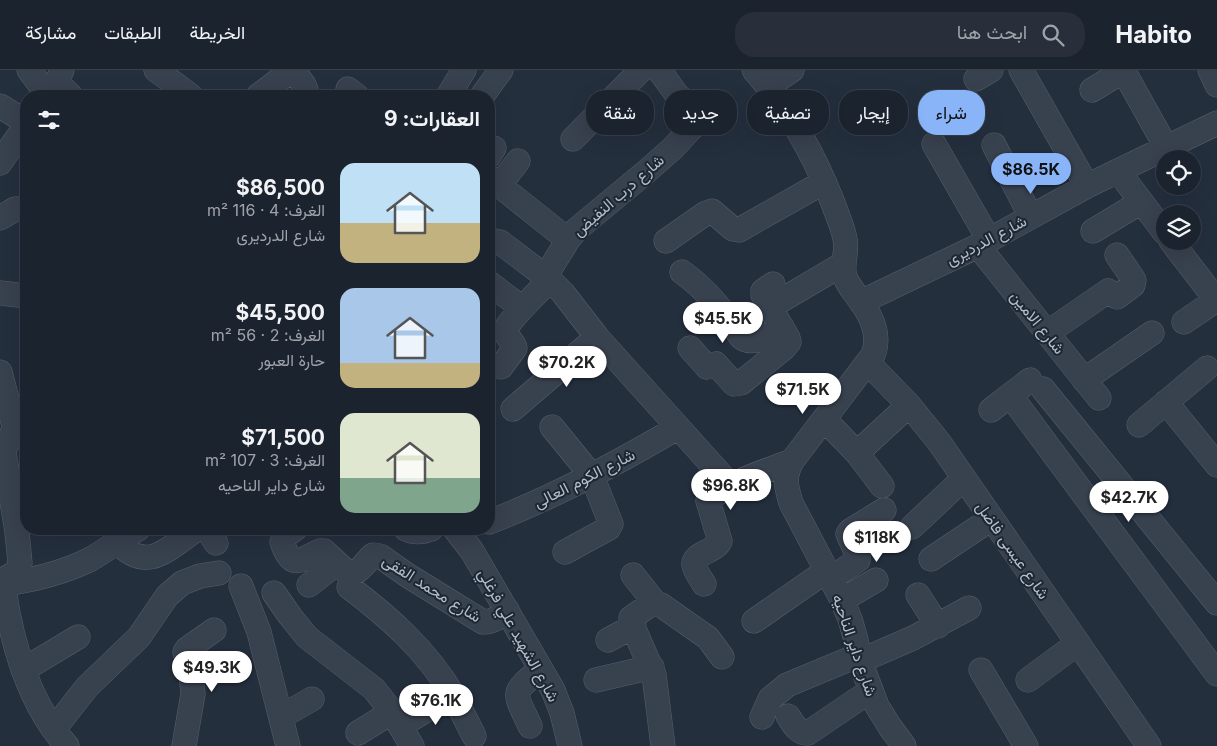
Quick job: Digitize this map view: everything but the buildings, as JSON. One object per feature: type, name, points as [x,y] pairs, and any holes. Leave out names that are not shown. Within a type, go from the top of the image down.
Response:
[{"type":"street","points":[[29,70],[57,88]]},
{"type":"street","points":[[156,70],[183,90]]},
{"type":"street","points":[[266,90],[292,70],[306,90]]},
{"type":"street","points":[[444,90],[464,70]]},
{"type":"street","points":[[486,90],[501,70]]},
{"type":"street","points":[[573,139],[641,70]]},
{"type":"street","name":"شارع درب النفيض","points":[[517,305],[547,279],[568,240],[584,222],[647,171],[699,120],[697,112],[678,95],[659,70]]},
{"type":"street","points":[[761,78],[792,70]]},
{"type":"street","points":[[1021,70],[1087,186]]},
{"type":"street","points":[[1092,90],[1123,70],[1166,147]]},
{"type":"street","points":[[1210,70],[1217,85]]},
{"type":"street","name":"شارع داير الناحيه","points":[[761,78],[792,120],[814,158],[846,241],[843,264],[845,276],[850,288],[861,302],[876,331],[876,348],[868,363],[792,461],[786,473],[787,488],[791,503],[850,619],[870,690],[890,727],[904,746]]},
{"type":"street","points":[[0,106],[20,120]]},
{"type":"street","name":"شارع الدرديرى","points":[[861,302],[984,243],[1087,186],[1166,147],[1214,131]]},
{"type":"street","points":[[0,163],[20,133]]},
{"type":"street","name":"شارع الامين","points":[[934,144],[984,243],[1047,333],[1099,398]]},
{"type":"street","points":[[994,145],[1031,217]]},
{"type":"street","points":[[495,170],[518,161]]},
{"type":"street","points":[[1118,171],[1156,221]]},
{"type":"street","points":[[495,174],[568,240]]},
{"type":"street","points":[[666,241],[706,213],[712,211],[733,229],[740,230],[824,182]]},
{"type":"street","points":[[1093,231],[1141,202]]},
{"type":"street","points":[[0,218],[15,209],[20,209]]},
{"type":"street","points":[[495,241],[500,242],[547,279],[574,306],[597,337],[731,486]]},
{"type":"street","points":[[1178,250],[1217,300],[1184,322]]},
{"type":"street","points":[[1047,333],[1108,291],[1117,297],[1134,285],[1134,280],[1117,255]]},
{"type":"street","points":[[690,348],[706,367],[716,364],[734,384],[739,384],[787,345],[788,338],[782,328],[772,295],[843,264]]},
{"type":"street","points":[[682,272],[714,299],[741,337],[746,340],[756,340],[782,328]]},
{"type":"street","points":[[495,288],[517,305]]},
{"type":"street","points":[[0,293],[20,295]]},
{"type":"street","points":[[495,322],[517,305]]},
{"type":"street","points":[[501,367],[515,348],[515,344],[506,331],[517,305]]},
{"type":"street","points":[[1084,380],[1152,333]]},
{"type":"street","points":[[513,409],[597,337]]},
{"type":"street","name":"شارع عيسى فاضل","points":[[868,363],[909,405],[938,442],[1149,746]]},
{"type":"street","points":[[1139,426],[1207,368]]},
{"type":"street","points":[[0,372],[11,414],[20,431],[5,443],[4,452],[4,467],[20,522]]},
{"type":"street","points":[[991,410],[1010,395],[1036,384],[1217,603]]},
{"type":"street","points":[[1010,395],[1217,674]]},
{"type":"street","points":[[1166,402],[1217,465]]},
{"type":"street","points":[[857,453],[909,405]]},
{"type":"street","points":[[824,419],[857,453],[882,486]]},
{"type":"street","points":[[552,427],[592,476],[611,524],[609,528],[565,552]]},
{"type":"street","name":"شارع الكوم العالى","points":[[495,514],[545,499],[592,476],[677,428]]},
{"type":"street","points":[[704,584],[694,566],[695,561],[718,546],[720,541],[708,501],[731,486],[792,461]]},
{"type":"street","points":[[912,527],[963,479]]},
{"type":"street","points":[[754,621],[828,575],[858,560],[848,534],[884,510]]},
{"type":"street","points":[[931,559],[991,519]]},
{"type":"street","points":[[3,580],[17,572],[20,563],[22,535]]},
{"type":"street","points":[[3,580],[31,580],[62,572],[90,559],[128,535]]},
{"type":"street","points":[[117,542],[134,556],[146,558],[156,556],[187,535]]},
{"type":"street","name":"شارع محمد الفقى","points":[[286,535],[282,542],[293,560],[300,562],[320,551],[327,553],[351,574],[356,573],[373,555],[380,556],[407,576],[482,622],[490,622],[507,610]]},
{"type":"street","name":"شارع الشهيد علي فرغلي","points":[[465,535],[553,690],[562,713],[570,746]]},
{"type":"street","points":[[309,585],[337,563]]},
{"type":"street","points":[[58,740],[87,687],[139,637],[167,596],[182,583],[200,576],[218,573]]},
{"type":"street","points":[[633,575],[656,604]]},
{"type":"street","points":[[3,580],[11,628],[24,670],[58,740]]},
{"type":"street","points":[[842,600],[876,580]]},
{"type":"street","points":[[241,586],[260,632],[288,746]]},
{"type":"street","points":[[349,587],[378,609],[406,635],[431,663],[452,694],[474,736]]},
{"type":"street","points":[[274,593],[308,637],[322,650],[374,689],[396,719],[412,746]]},
{"type":"street","points":[[918,595],[938,626]]},
{"type":"street","points":[[663,746],[656,683],[652,667],[631,618],[650,604],[661,606],[708,638],[722,657]]},
{"type":"street","points":[[762,717],[770,699],[787,685],[938,626],[969,608]]},
{"type":"street","points":[[608,640],[634,626]]},
{"type":"street","points":[[184,746],[193,694],[191,674],[185,652],[214,630]]},
{"type":"street","points":[[24,670],[78,637]]},
{"type":"street","points":[[1028,680],[1078,642]]},
{"type":"street","points":[[596,680],[652,667]]},
{"type":"street","points":[[530,726],[517,698],[518,692],[521,685],[541,669]]},
{"type":"street","points":[[981,670],[1026,746]]},
{"type":"street","points":[[788,716],[799,731],[804,734],[808,733],[870,690]]},
{"type":"street","points":[[358,733],[396,719],[452,694]]},
{"type":"street","points":[[280,714],[291,711],[312,699]]}]
